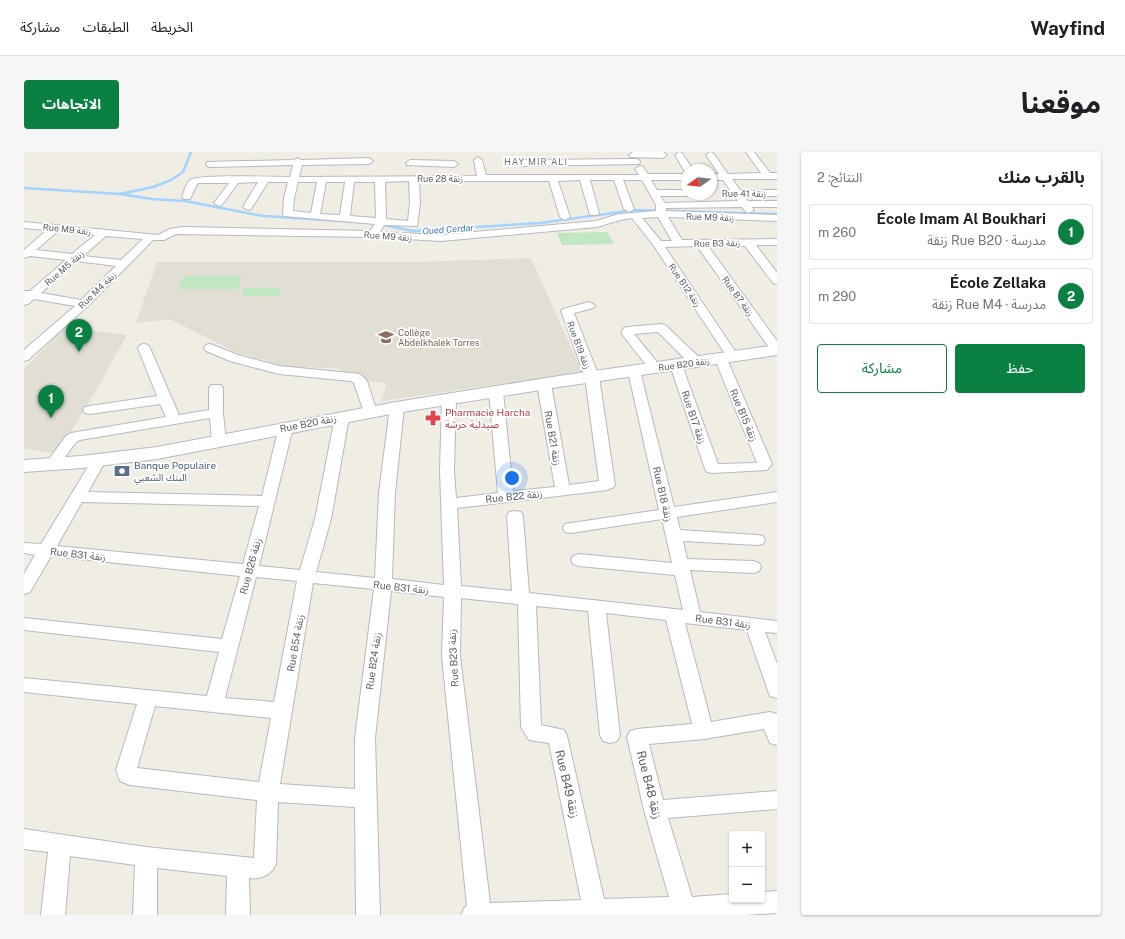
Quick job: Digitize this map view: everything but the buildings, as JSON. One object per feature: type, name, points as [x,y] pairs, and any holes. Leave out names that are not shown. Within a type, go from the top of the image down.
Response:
[{"type":"street","points":[[298,161],[287,213],[291,215],[345,218],[378,227],[407,225],[414,224],[415,203],[408,152]]},
{"type":"street","points":[[519,152],[525,178]]},
{"type":"street","points":[[750,152],[767,176]]},
{"type":"street","points":[[210,164],[286,154]]},
{"type":"street","points":[[212,155],[298,161],[368,159],[369,178]]},
{"type":"street","points":[[521,163],[663,155]]},
{"type":"street","points":[[679,155],[684,164]]},
{"type":"street","points":[[710,155],[747,207]]},
{"type":"street","points":[[634,156],[679,244]]},
{"type":"street","points":[[478,160],[482,178]]},
{"type":"street","points":[[315,216],[332,161]]},
{"type":"street","points":[[410,164],[454,164]]},
{"type":"street","points":[[717,177],[777,176]]},
{"type":"street","points":[[584,177],[594,213]]},
{"type":"street","name":"Rue B12 زنقة","points":[[617,177],[632,212],[658,244],[727,358]]},
{"type":"street","name":"Rue 28 زنقة","points":[[187,197],[194,181],[236,179],[681,177]]},
{"type":"street","points":[[553,178],[565,217]]},
{"type":"street","points":[[220,203],[236,179]]},
{"type":"street","points":[[248,207],[265,179]]},
{"type":"street","points":[[345,218],[350,179]]},
{"type":"street","points":[[378,227],[380,179]]},
{"type":"street","points":[[654,193],[681,193]]},
{"type":"street","name":"Rue 41 زنقة","points":[[717,193],[777,193]]},
{"type":"street","points":[[661,210],[747,207],[777,204]]},
{"type":"street","name":"Rue M9 زنقة","points":[[24,225],[151,237],[163,237],[176,230],[378,227],[419,238],[471,236],[597,224],[632,212],[661,210],[718,217],[777,218]]},
{"type":"street","points":[[26,253],[56,228]]},
{"type":"street","name":"Rue M5 زنقة","points":[[27,297],[103,233]]},
{"type":"street","name":"Rue M4 زنقة","points":[[24,357],[84,304],[151,237]]},
{"type":"street","points":[[748,242],[776,279]]},
{"type":"street","name":"Rue B3 زنقة","points":[[658,244],[777,242]]},
{"type":"street","name":"Rue B7 زنقة","points":[[700,243],[777,350]]},
{"type":"street","points":[[26,253],[76,257],[124,264]]},
{"type":"street","points":[[27,297],[84,304]]},
{"type":"street","name":"Rue B19 زنقة","points":[[589,306],[567,311],[592,377]]},
{"type":"street","points":[[656,368],[628,333],[630,330],[661,328],[696,362]]},
{"type":"street","points":[[144,348],[174,420]]},
{"type":"street","points":[[210,348],[234,358],[279,370],[355,377],[360,381],[370,412]]},
{"type":"street","name":"Rue B20 زنقة","points":[[24,466],[52,465],[177,450],[286,427],[397,407],[777,350]]},
{"type":"street","name":"Rue B15 زنقة","points":[[712,469],[762,467],[765,464],[727,358]]},
{"type":"street","name":"Rue B17 زنقة","points":[[676,365],[712,469]]},
{"type":"street","name":"Rue B18 زنقة","points":[[634,371],[693,617]]},
{"type":"street","name":"Rue B22 زنقة","points":[[448,504],[603,487],[607,484],[592,377]]},
{"type":"street","name":"Rue B21 زنقة","points":[[544,384],[563,491]]},
{"type":"street","points":[[216,388],[216,413],[219,442]]},
{"type":"street","points":[[496,392],[506,497]]},
{"type":"street","points":[[90,410],[165,399]]},
{"type":"street","name":"Rue B23 زنقة","points":[[449,399],[447,471],[453,592],[451,649],[480,915]]},
{"type":"street","name":"Rue B24 زنقة","points":[[368,915],[364,738],[383,586],[387,493],[397,407]]},
{"type":"street","points":[[52,465],[71,439],[76,436],[216,413]]},
{"type":"street","name":"Rue B54 زنقة","points":[[248,868],[264,864],[265,860],[268,792],[306,578],[323,519],[342,417]]},
{"type":"street","name":"Rue B26 زنقة","points":[[214,704],[286,427]]},
{"type":"street","points":[[24,588],[99,460]]},
{"type":"street","points":[[78,497],[268,501]]},
{"type":"street","points":[[571,528],[777,497]]},
{"type":"street","points":[[515,516],[524,599]]},
{"type":"street","points":[[673,535],[757,540]]},
{"type":"street","name":"Rue B31 زنقة","points":[[24,548],[249,570],[383,586],[596,606],[777,627]]},
{"type":"street","points":[[579,560],[680,567],[753,567]]},
{"type":"street","name":"Rue B49 زنقة","points":[[524,599],[531,728],[536,734],[557,736],[595,912]]},
{"type":"street","points":[[596,606],[610,735]]},
{"type":"street","points":[[674,616],[704,731]]},
{"type":"street","points":[[24,624],[229,646]]},
{"type":"street","points":[[754,625],[777,691]]},
{"type":"street","points":[[24,685],[283,711]]},
{"type":"street","points":[[148,698],[126,770],[128,775],[268,792],[365,799]]},
{"type":"street","name":"Rue B48 زنقة","points":[[685,912],[655,810],[637,737],[704,731],[773,729]]},
{"type":"street","points":[[655,810],[777,800]]},
{"type":"street","points":[[24,838],[146,857],[248,868],[238,915]]},
{"type":"street","points":[[53,915],[60,844]]},
{"type":"street","points":[[145,915],[146,857]]},
{"type":"street","points":[[473,915],[595,912],[685,912],[777,902]]},
{"type":"shaded area","name":"Collège Abdelkhalek Torres","points":[[531,258],[582,372],[382,401],[386,383],[365,381],[336,368],[287,367],[235,352],[170,319],[136,323],[157,262],[417,262]]},
{"type":"shaded area","points":[[65,327],[127,335],[97,389],[57,454],[24,448],[24,369]]},
{"type":"green space","points":[[607,232],[614,244],[562,245],[557,233]]},
{"type":"green space","points":[[184,276],[242,276],[238,289],[179,289]]},
{"type":"green space","points":[[244,288],[281,288],[279,296],[242,296]]},
{"type":"waterway","points":[[120,194],[153,187],[171,180],[183,172],[191,152]]},
{"type":"waterway","points":[[24,188],[120,194]]},
{"type":"waterway","name":"Oued Cerdar","points":[[120,194],[152,199],[185,201],[263,216],[359,222]]},
{"type":"waterway","name":"Oued Cerdar","points":[[379,224],[413,231],[540,223],[635,210],[777,214]]},
{"type":"place","name":"Collège Abdelkhalek Torres","points":[[386,337]]},
{"type":"place","name":"École Zellaka","points":[[79,352]]},
{"type":"place","name":"École Imam Al Boukhari","points":[[51,418]]},
{"type":"place","name":"Pharmacie Harcha صيدلية حرشة","points":[[433,418]]},
{"type":"place","name":"Banque Populaire البنك الشعبي","points":[[122,471]]},
{"type":"district","name":"HAY MIR ALI","points":[[536,161]]}]
